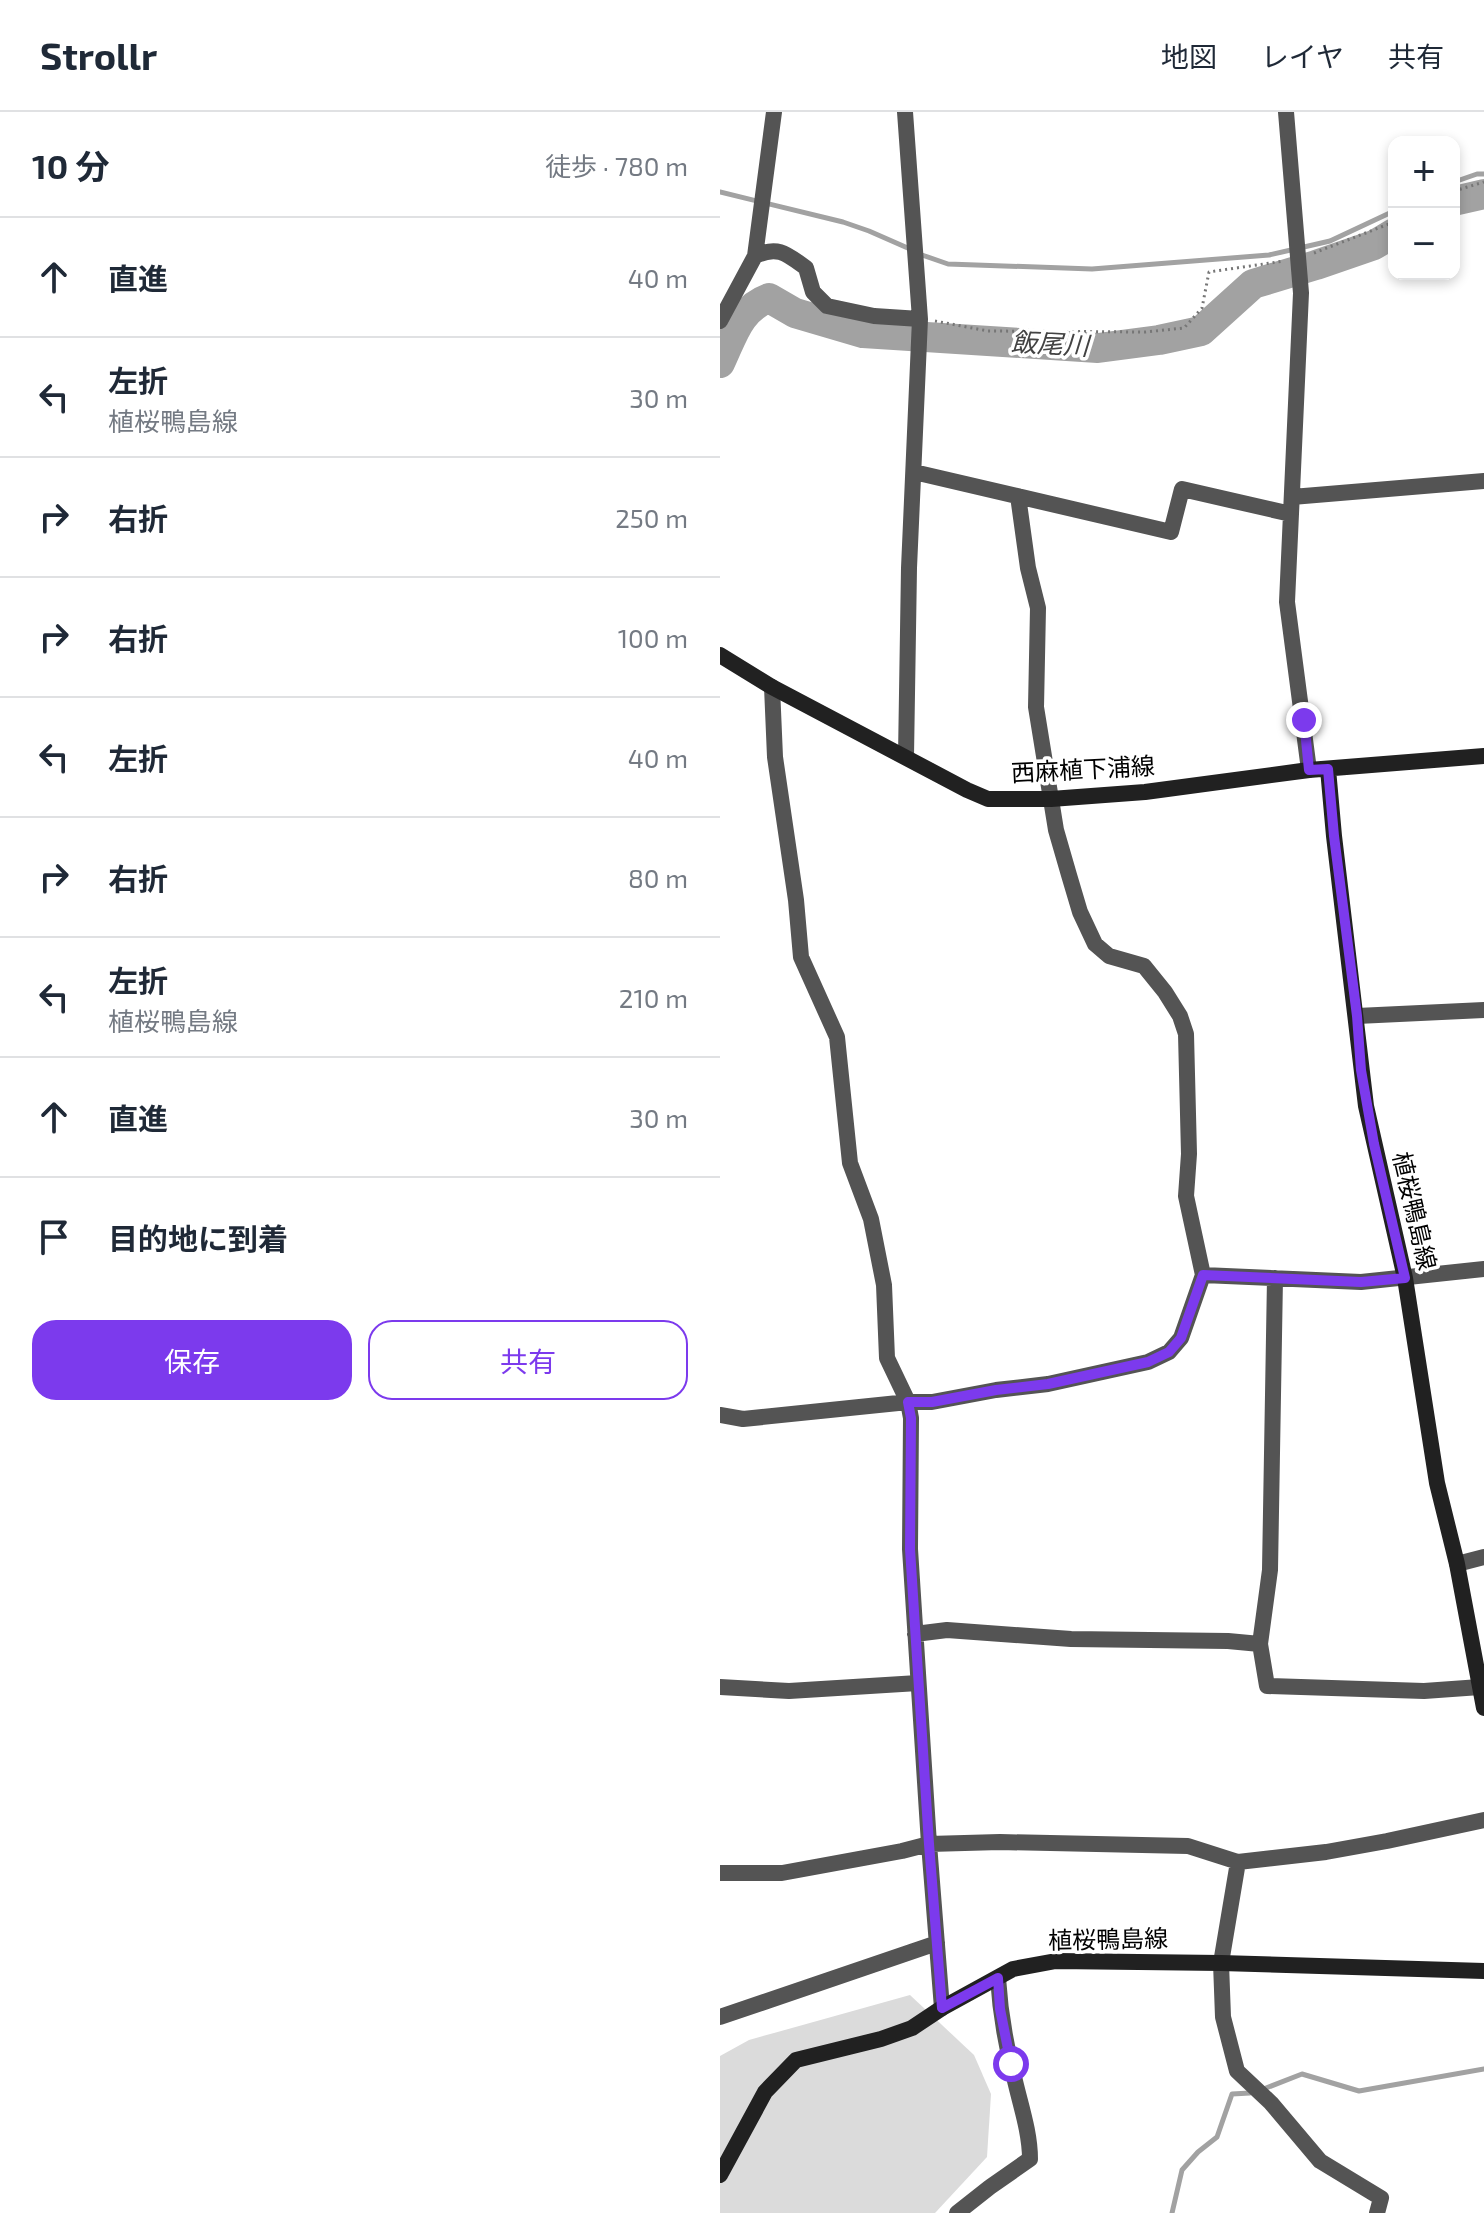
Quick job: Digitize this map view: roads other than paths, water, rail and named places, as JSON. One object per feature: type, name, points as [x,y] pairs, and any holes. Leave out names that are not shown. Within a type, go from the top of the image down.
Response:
[{"type":"main road","name":"西麻植下浦線","points":[[720,655],[772,687],[988,799],[1051,799],[1145,792],[1309,770],[1484,756]]},
{"type":"main road","name":"植桜鴨島線","points":[[1328,769],[1366,1106],[1405,1278],[1437,1483],[1457,1564],[1484,1708]]},
{"type":"main road","name":"植桜鴨島線","points":[[720,2175],[765,2092],[796,2060],[912,2028],[1013,1969],[1056,1961],[1484,1971]]},
{"type":"street","points":[[720,321],[755,256],[774,112]]},
{"type":"street","points":[[905,112],[920,319],[909,568],[906,756]]},
{"type":"street","points":[[1286,112],[1301,293],[1287,602],[1309,770]]},
{"type":"street","points":[[755,256],[766,251],[781,251],[791,257],[806,268],[813,292],[827,306],[874,316],[920,319]]},
{"type":"street","points":[[914,472],[1171,532],[1182,489],[1291,505],[1484,481]]},
{"type":"street","points":[[720,1415],[743,1419],[932,1402],[1048,1384],[1148,1362],[1169,1352],[1181,1338],[1203,1275],[1186,1196],[1189,1154],[1186,1034],[1180,1016],[1144,966],[1109,956],[1095,944],[1080,912],[1056,830],[1036,707],[1038,608],[1028,568],[1018,496]]},
{"type":"street","points":[[772,687],[775,757],[801,957],[837,1037],[850,1163],[871,1219],[884,1285],[887,1358],[908,1402],[911,1418],[910,1549],[942,2008]]},
{"type":"street","points":[[1357,1016],[1484,1010]]},
{"type":"street","points":[[1203,1275],[1361,1282],[1484,1269]]},
{"type":"street","points":[[1275,1278],[1270,1570],[1260,1644],[1267,1686],[1424,1691],[1480,1687]]},
{"type":"street","points":[[1457,1564],[1484,1557]]},
{"type":"street","points":[[915,1634],[947,1630],[1071,1639],[1260,1644]]},
{"type":"street","points":[[720,1687],[789,1691],[918,1683]]},
{"type":"street","points":[[720,1873],[782,1873],[929,1844],[1000,1842],[1188,1846],[1238,1862],[1326,1852],[1484,1820]]},
{"type":"street","points":[[1238,1862],[1221,1963],[1223,2017],[1237,2071],[1271,2103],[1320,2161],[1381,2198],[1377,2213]]},
{"type":"street","points":[[720,2017],[937,1943]]},
{"type":"street","points":[[957,2213],[1030,2159],[1030,2143],[1000,2009],[998,1978]]},
{"type":"waterway","points":[[1460,180],[1484,174]]},
{"type":"waterway","points":[[720,192],[843,222],[910,249]]},
{"type":"waterway","name":"飯尾川","points":[[1460,200],[1484,194]]},
{"type":"waterway","points":[[919,254],[948,264],[1092,269],[1269,255],[1330,241],[1388,214]]},
{"type":"waterway","name":"飯尾川","points":[[720,363],[744,316],[769,298],[795,313],[863,333],[1098,348],[1159,340],[1201,331],[1253,284],[1374,245],[1388,237]]},
{"type":"waterway","points":[[1266,2088],[1302,2074],[1359,2091],[1484,2069]]},
{"type":"waterway","points":[[1172,2213],[1182,2170],[1217,2137],[1232,2094],[1250,2093]]}]
